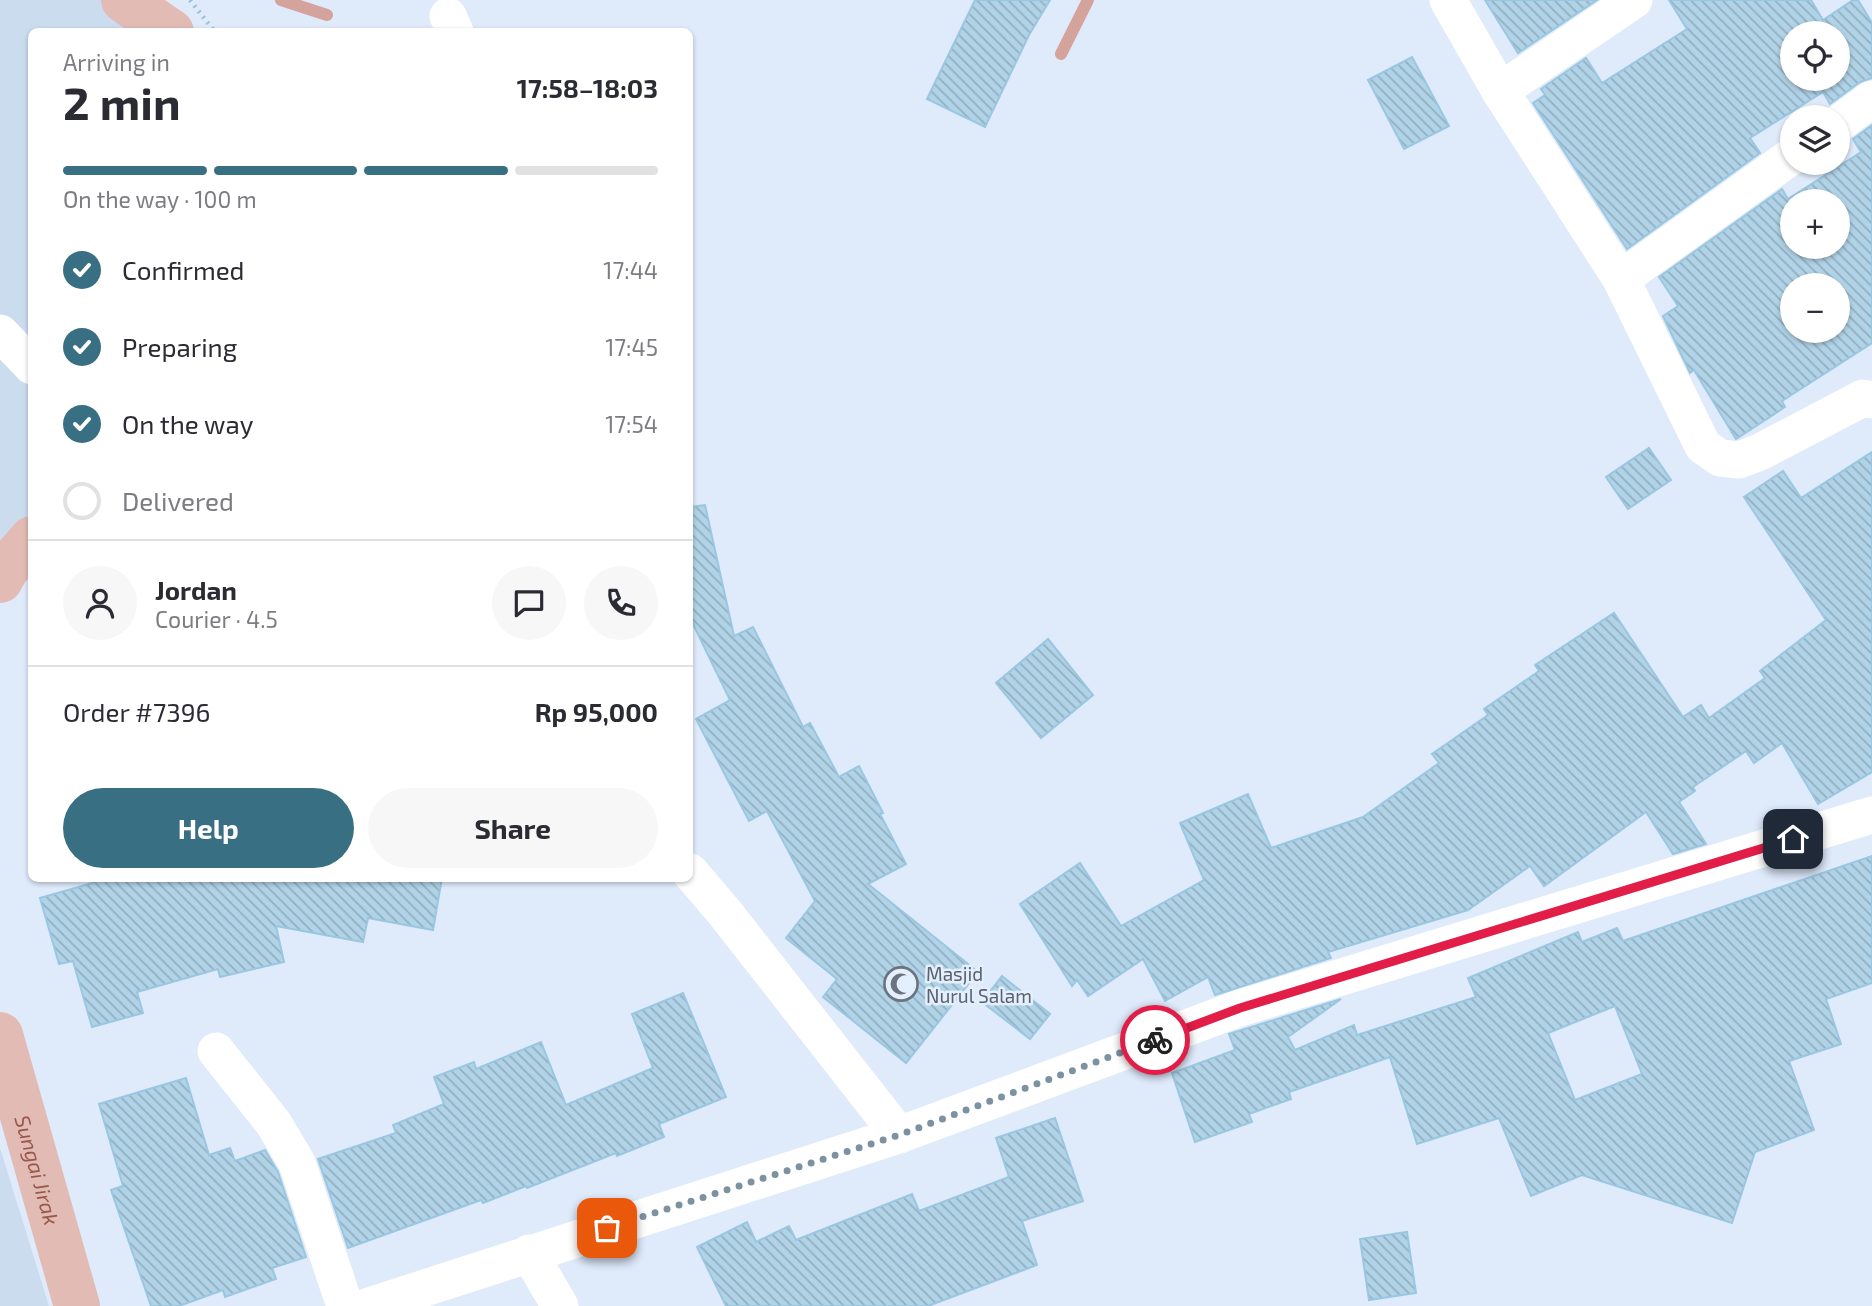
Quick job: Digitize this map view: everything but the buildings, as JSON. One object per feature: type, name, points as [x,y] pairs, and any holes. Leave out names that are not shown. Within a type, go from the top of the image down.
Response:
[{"type":"street","points":[[1448,0],[1500,91],[1621,279],[1703,446],[1720,458],[1739,460],[1760,452],[1863,398],[1872,400]]},
{"type":"street","points":[[1500,91],[1634,0]]},
{"type":"street","points":[[1850,115],[1872,99]]},
{"type":"street","points":[[1621,279],[1780,165]]},
{"type":"street","points":[[0,333],[28,362]]},
{"type":"street","points":[[369,1306],[899,1135],[1240,1008],[1872,815]]},
{"type":"street","points":[[693,876],[899,1135]]},
{"type":"street","points":[[216,1051],[274,1124],[297,1163],[345,1306]]},
{"type":"street","points":[[529,1253],[560,1306]]},
{"type":"path","points":[[190,0],[212,28]]},
{"type":"shaded area","points":[[0,0],[113,0],[140,28],[28,28],[28,515],[0,553]]},
{"type":"shaded area","points":[[0,1148],[49,1306],[0,1306]]},
{"type":"waterway","name":"Sungai Jirak","points":[[124,0],[165,28]]},
{"type":"waterway","points":[[281,0],[327,15]]},
{"type":"waterway","points":[[1061,54],[1088,0]]},
{"type":"waterway","name":"Sungai Jirak","points":[[0,580],[28,544]]},
{"type":"waterway","name":"Sungai Jirak","points":[[0,1035],[77,1306]]},
{"type":"way so far","points":[[607,1228],[899,1135],[1155,1040]]},
{"type":"place","name":"Masjid Nurul Salam","points":[[901,984]]},
{"type":"route","points":[[1155,1040],[1240,1008],[1793,839]]}]
